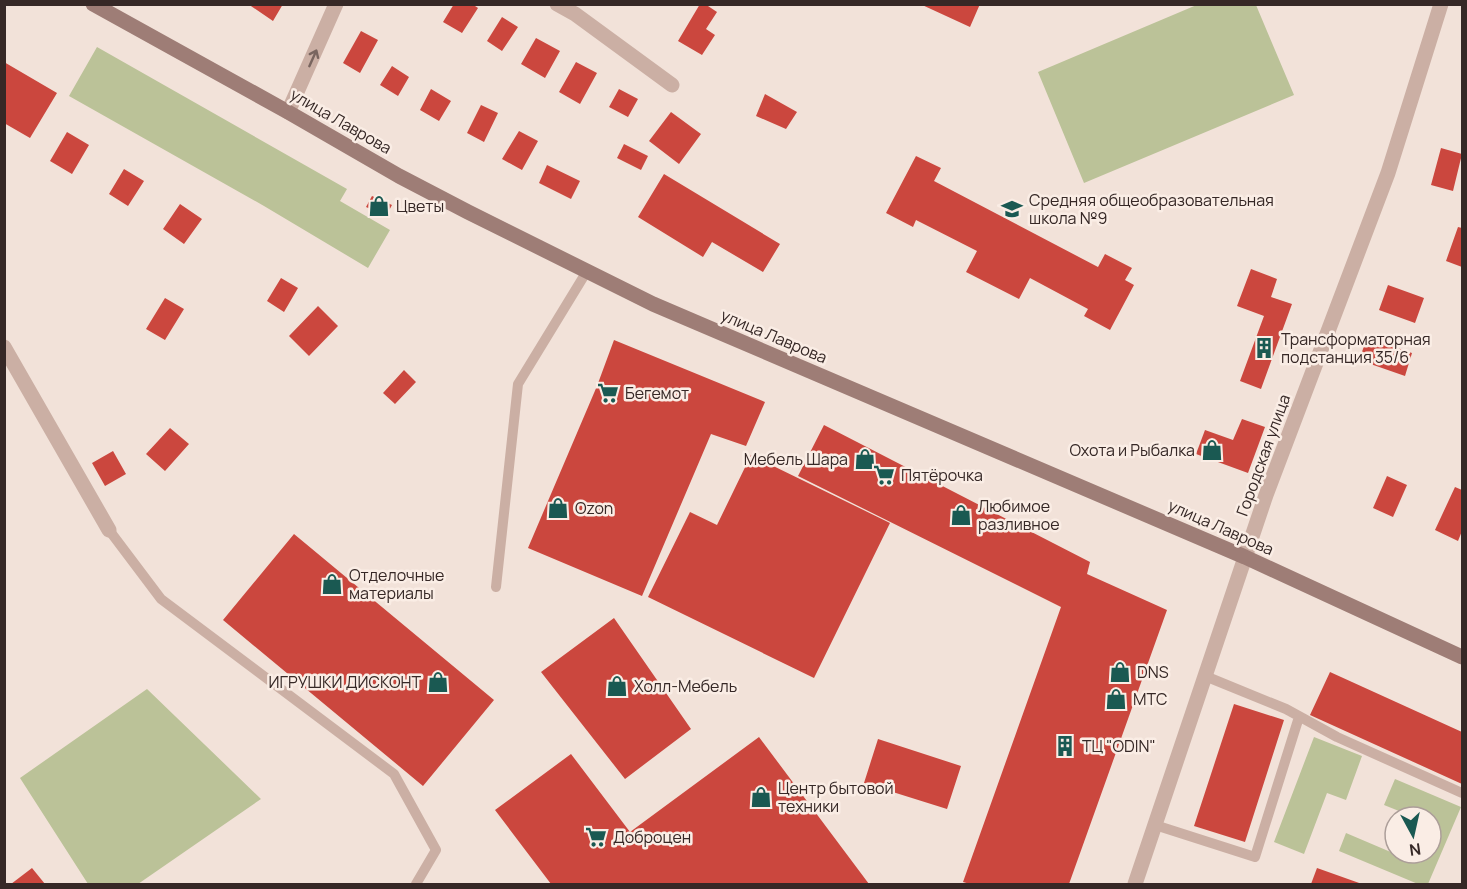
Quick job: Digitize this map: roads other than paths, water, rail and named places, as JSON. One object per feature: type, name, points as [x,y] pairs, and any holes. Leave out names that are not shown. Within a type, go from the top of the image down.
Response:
[{"type":"main road","name":"улица Лаврова","points":[[93,4],[399,176],[664,308],[1245,557],[1462,657]]},
{"type":"street","points":[[288,112],[336,4]]},
{"type":"street","points":[[556,4],[578,9],[672,85]]},
{"type":"street","name":"Городская улица","points":[[1135,885],[1266,495],[1388,173],[1441,4]]},
{"type":"street","points":[[4,347],[109,530]]},
{"type":"lane","points":[[496,587],[518,384],[587,271]]},
{"type":"lane","points":[[109,530],[161,600],[394,774],[436,850],[416,885]]},
{"type":"lane","points":[[1205,676],[1286,709],[1338,737],[1462,793]]},
{"type":"lane","points":[[1155,825],[1255,857],[1299,717]]},
{"type":"place","name":"Цветы","points":[[379,206]]},
{"type":"place","name":"Средняя общеобразовательная школа №9","points":[[1012,209]]},
{"type":"place","name":"Трансформаторная подстанция 35/6","points":[[1264,348]]},
{"type":"place","name":"Бегемот","points":[[608,393]]},
{"type":"place","name":"Охота и Рыбалка","points":[[1212,450]]},
{"type":"place","name":"Мебель Шара","points":[[865,459]]},
{"type":"place","name":"Пятёрочка","points":[[884,475]]},
{"type":"place","name":"Ozon","points":[[558,508]]},
{"type":"place","name":"Любимое разливное","points":[[961,515]]},
{"type":"place","name":"Отделочные материалы","points":[[332,584]]},
{"type":"place","name":"DNS","points":[[1120,672]]},
{"type":"place","name":"ИГРУШКИ ДИСКОНТ","points":[[438,682]]},
{"type":"place","name":"Холл-Мебель","points":[[617,686]]},
{"type":"place","name":"МТС","points":[[1116,699]]},
{"type":"place","name":"ТЦ \"ODIN\"","points":[[1065,746]]},
{"type":"place","name":"Центр бытовой техники","points":[[761,797]]},
{"type":"place","name":"Доброцен","points":[[596,837]]}]
